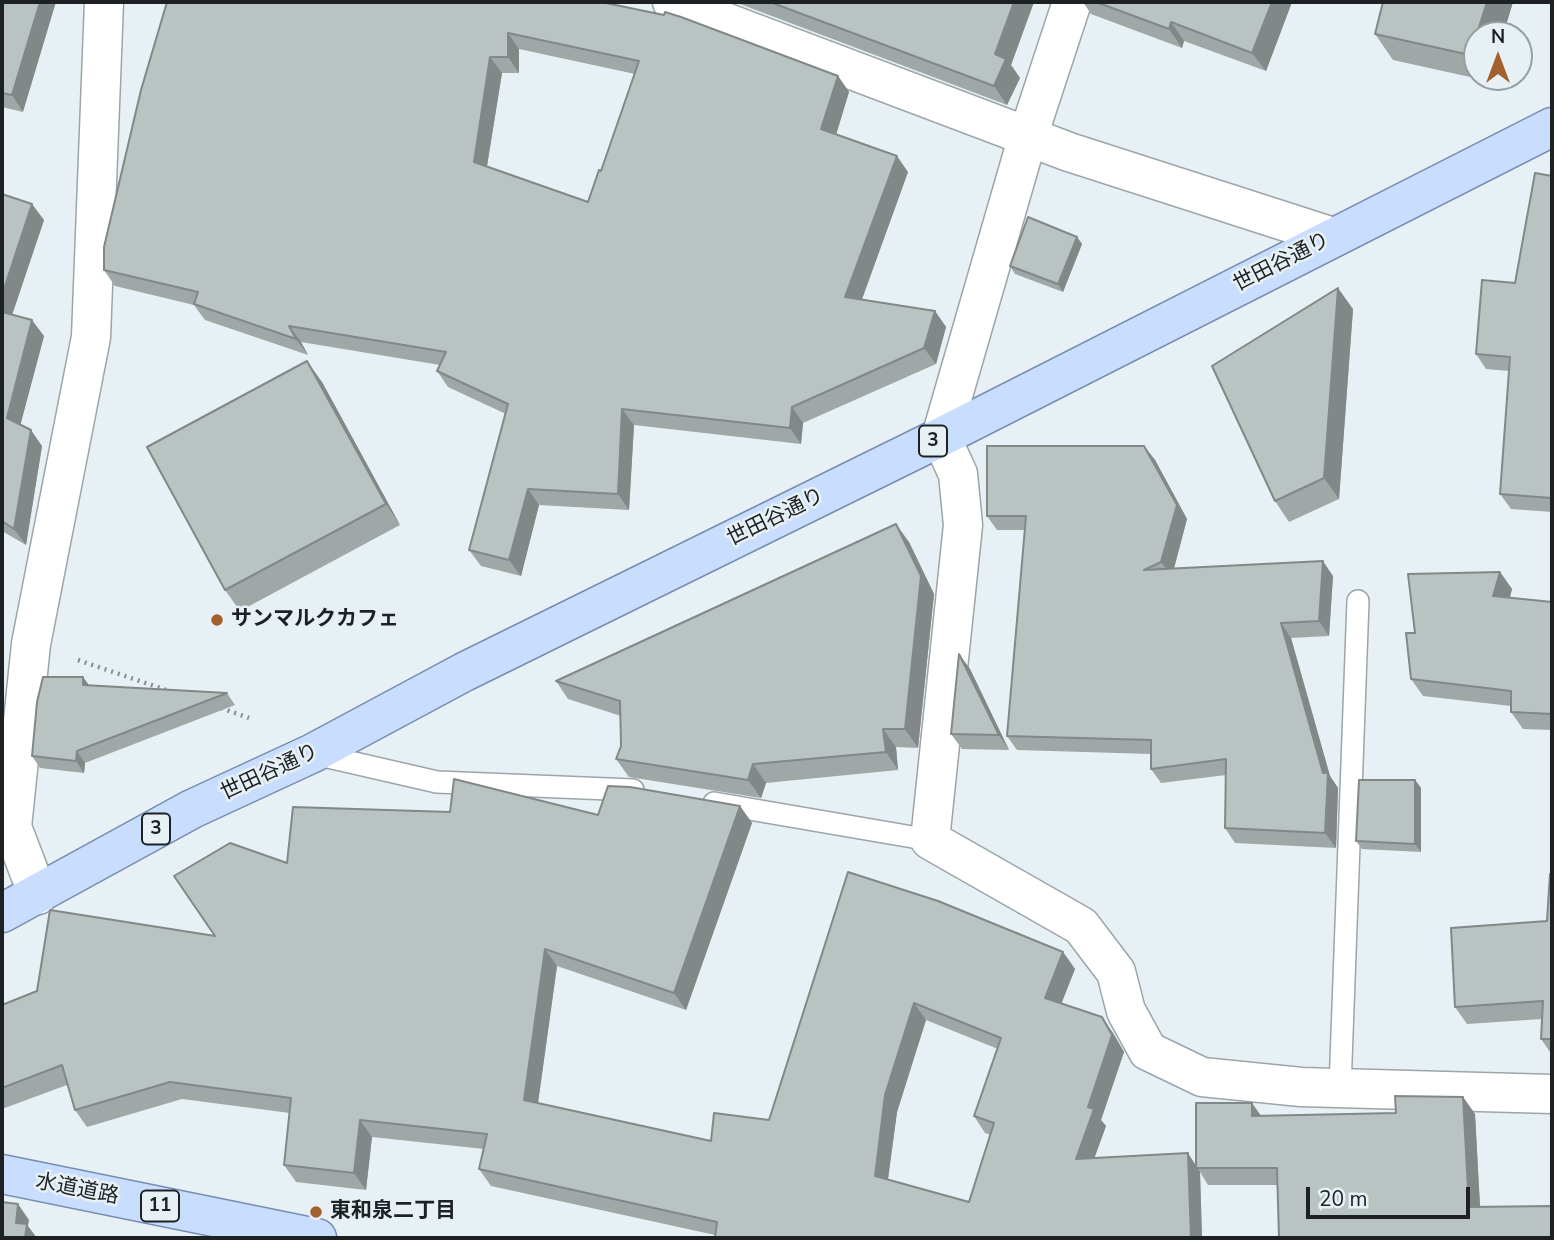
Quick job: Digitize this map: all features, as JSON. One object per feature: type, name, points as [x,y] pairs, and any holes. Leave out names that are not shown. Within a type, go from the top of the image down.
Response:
[{"type":"main road","name":"世田谷通り","points":[[2,913],[192,809],[313,753],[464,672],[941,438],[1552,127]]},
{"type":"main road","name":"水道道路","points":[[2,1174],[317,1238]]},
{"type":"street","points":[[38,894],[12,827],[31,644],[91,337],[104,2]]},
{"type":"street","points":[[672,2],[1069,152],[1332,237]]},
{"type":"street","points":[[1072,2],[1028,136],[941,438],[958,474],[963,525],[930,840],[1080,926],[1116,972],[1126,1011],[1148,1051],[1202,1077],[1340,1088],[1552,1094]]},
{"type":"lane","points":[[1340,1088],[1358,601]]},
{"type":"lane","points":[[313,753],[437,782],[657,793]]},
{"type":"lane","points":[[698,800],[930,840]]},
{"type":"path","points":[[31,644],[172,692]]},
{"type":"path","points":[[210,705],[249,718]]},
{"type":"building","points":[[2,2],[40,2],[12,95],[2,93]]},
{"type":"building","points":[[167,2],[601,2],[681,17],[838,76],[821,129],[897,156],[845,297],[935,311],[924,348],[792,407],[790,428],[622,409],[618,494],[528,489],[509,560],[469,550],[508,404],[437,371],[446,352],[289,326],[296,339],[194,304],[198,292],[104,270],[104,247],[141,90]],"holes":[[[508,33],[639,61],[588,202],[474,162],[490,57],[508,57]]]},
{"type":"building","points":[[770,2],[1014,2],[995,54],[1006,59],[994,86]]},
{"type":"building","points":[[1096,2],[1272,2],[1252,53],[1171,22],[1169,29]]},
{"type":"building","points":[[1383,2],[1487,2],[1481,21],[1463,21],[1463,53],[1375,34]]},
{"type":"building","points":[[1535,173],[1552,176],[1552,498],[1500,494],[1510,357],[1476,354],[1482,280],[1515,283]]},
{"type":"building","points":[[2,194],[32,204],[2,295]]},
{"type":"building","points":[[1028,217],[1077,237],[1058,284],[1010,266]]},
{"type":"building","points":[[1338,288],[1324,478],[1275,501],[1212,366]]},
{"type":"building","points":[[2,312],[32,320],[7,418],[31,430],[14,529],[2,521]]},
{"type":"building","points":[[307,361],[386,504],[225,590],[147,447]]},
{"type":"building","points":[[987,446],[1144,446],[1177,505],[1161,562],[1144,570],[1323,561],[1319,621],[1281,623],[1323,773],[1328,773],[1325,833],[1225,828],[1226,759],[1151,769],[1151,740],[1007,736],[1026,516],[987,516]]},
{"type":"building","points":[[896,524],[921,576],[905,729],[883,729],[886,752],[753,764],[748,780],[616,759],[621,746],[620,701],[556,681]]},
{"type":"building","points":[[1500,572],[1493,596],[1552,602],[1552,714],[1511,712],[1511,691],[1411,679],[1406,633],[1415,633],[1408,574]]},
{"type":"building","points":[[959,654],[999,735],[951,734]]},
{"type":"building","points":[[43,677],[83,677],[83,685],[227,693],[77,751],[76,761],[32,756],[37,702]]},
{"type":"building","points":[[454,779],[598,815],[608,786],[630,787],[740,806],[674,993],[545,949],[524,1100],[711,1141],[714,1113],[769,1120],[848,872],[938,901],[1063,952],[1045,998],[1102,1017],[1112,1035],[1088,1107],[1094,1109],[1076,1159],[1188,1153],[1191,1238],[715,1238],[717,1222],[479,1169],[487,1134],[360,1120],[354,1173],[284,1165],[291,1098],[170,1082],[75,1110],[62,1065],[2,1088],[2,1005],[37,991],[50,910],[215,936],[174,876],[230,843],[287,863],[293,807],[450,812]],"holes":[[[914,1003],[1001,1038],[974,1116],[994,1123],[969,1202],[875,1176],[885,1095]]]},
{"type":"building","points":[[1359,780],[1415,780],[1415,844],[1356,841]]},
{"type":"building","points":[[1550,874],[1552,1039],[1541,1039],[1543,1001],[1455,1007],[1451,928],[1547,921]]},
{"type":"building","points":[[1395,1096],[1463,1097],[1469,1207],[1552,1206],[1552,1238],[1279,1238],[1277,1168],[1196,1168],[1196,1103],[1252,1103],[1252,1116],[1396,1113]]},
{"type":"building","points":[[2,1202],[18,1204],[16,1223],[27,1224],[25,1238],[2,1238]]},
{"type":"place","name":"サンマルクカフェ","points":[[217,620]]},
{"type":"place","name":"東和泉二丁目","points":[[316,1212]]}]
